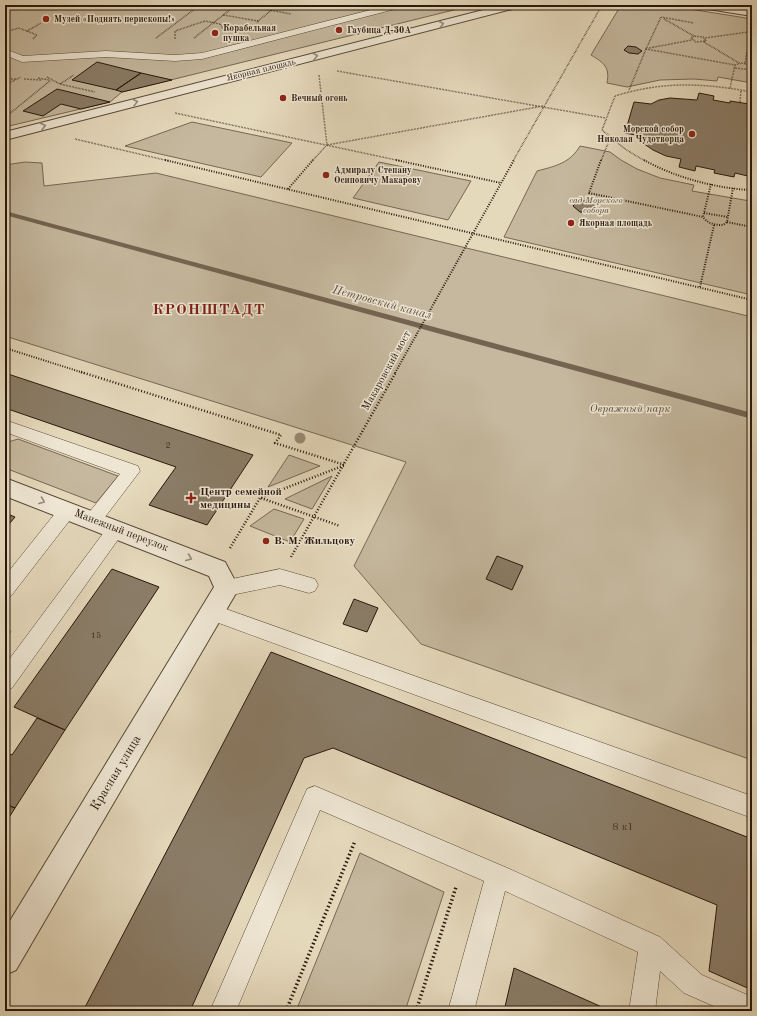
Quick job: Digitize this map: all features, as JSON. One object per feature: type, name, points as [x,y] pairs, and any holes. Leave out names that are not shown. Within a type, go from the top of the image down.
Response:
[{"type":"street","name":"Якорная площадь","points":[[5,136],[516,5]]},
{"type":"street","points":[[702,5],[752,13]]},
{"type":"street","name":"Манежный переулок","points":[[5,487],[217,569],[227,588]]},
{"type":"street","name":"Красная улица","points":[[5,959],[227,588]]},
{"type":"lane","points":[[5,52],[22,59],[106,54],[175,58],[202,56],[400,5]]},
{"type":"lane","points":[[5,426],[132,471],[93,520]]},
{"type":"lane","points":[[5,437],[22,432]]},
{"type":"lane","points":[[5,590],[67,511]]},
{"type":"lane","points":[[5,681],[116,529]]},
{"type":"lane","points":[[227,588],[280,577],[309,585]]},
{"type":"lane","points":[[212,612],[752,807]]},
{"type":"lane","points":[[223,1011],[315,797],[497,875],[651,946],[693,984],[752,1010]]},
{"type":"lane","points":[[461,1011],[497,875]]},
{"type":"lane","points":[[642,1011],[651,946]]},
{"type":"path","points":[[134,55],[200,5]]},
{"type":"path","points":[[192,39],[212,22],[236,5]]},
{"type":"path","points":[[264,40],[253,26],[278,5]]},
{"type":"path","name":"Макаровский мост","points":[[289,562],[345,465],[471,234],[602,5]]},
{"type":"path","points":[[223,14],[258,21]]},
{"type":"path","points":[[661,18],[699,23]]},
{"type":"path","points":[[661,18],[694,36],[705,38],[752,32]]},
{"type":"path","points":[[629,91],[646,49],[661,18]]},
{"type":"path","points":[[167,30],[175,31],[205,21],[212,22],[220,24],[235,47]]},
{"type":"path","points":[[27,31],[41,23]]},
{"type":"path","points":[[745,63],[752,32],[752,24]]},
{"type":"path","points":[[736,29],[752,32]]},
{"type":"path","points":[[175,31],[175,58]]},
{"type":"path","points":[[692,40],[691,38],[694,36]]},
{"type":"path","points":[[704,42],[706,41],[705,38]]},
{"type":"path","points":[[646,49],[692,40],[704,42],[739,63],[752,65]]},
{"type":"path","points":[[646,49],[736,65]]},
{"type":"path","points":[[22,59],[28,67],[51,80],[60,84],[100,94]]},
{"type":"path","points":[[730,88],[736,65],[739,63]]},
{"type":"path","points":[[735,68],[752,70]]},
{"type":"path","points":[[345,72],[606,118]]},
{"type":"path","points":[[319,75],[327,145]]},
{"type":"path","points":[[5,79],[51,80]]},
{"type":"path","points":[[752,79],[751,91],[698,83],[666,84],[629,91],[615,96],[602,130],[617,145],[642,161],[673,174],[711,184],[752,190]]},
{"type":"path","points":[[5,117],[51,80]]},
{"type":"path","points":[[740,102],[741,90]]},
{"type":"path","points":[[288,189],[327,145],[544,106]]},
{"type":"path","points":[[168,111],[501,183]]},
{"type":"path","points":[[72,138],[752,300]]},
{"type":"path","points":[[610,138],[589,193],[703,217]]},
{"type":"path","points":[[711,184],[703,217],[706,222],[714,225],[723,225],[727,222],[752,227]]},
{"type":"path","points":[[727,222],[733,188]]},
{"type":"path","points":[[704,213],[728,218]]},
{"type":"path","points":[[700,287],[714,225]]},
{"type":"path","points":[[5,348],[281,435],[275,443],[345,465]]},
{"type":"path","points":[[228,550],[260,498],[345,465]]},
{"type":"path","points":[[260,498],[340,526]]},
{"type":"path","points":[[286,1011],[364,818]]},
{"type":"path","points":[[416,1011],[456,887]]},
{"type":"green space","points":[[5,5],[474,5],[122,92],[110,102],[5,127]]},
{"type":"green space","points":[[621,5],[665,5],[752,19],[752,83],[718,77],[717,81],[694,79],[660,80],[627,87],[607,83],[607,69],[603,63],[591,55]]},
{"type":"green space","points":[[192,122],[292,143],[261,177],[125,146]]},
{"type":"green space","name":"сад Морского собора","points":[[580,146],[610,152],[637,169],[660,178],[694,185],[692,191],[750,201],[752,196],[752,295],[504,237],[537,171],[562,163],[572,156]]},
{"type":"green space","name":"Овражный парк","points":[[25,162],[42,163],[44,186],[156,173],[752,317],[752,760],[421,644],[354,566],[406,462],[5,336],[5,165]]},
{"type":"green space","points":[[379,162],[471,181],[448,220],[353,198]]},
{"type":"green space","points":[[18,439],[118,476],[96,503],[5,468],[5,443]]},
{"type":"green space","points":[[289,455],[320,466],[268,487]]},
{"type":"green space","points":[[332,476],[312,509],[285,499]]},
{"type":"green space","points":[[274,509],[304,519],[290,542],[250,526]]},
{"type":"green space","points":[[360,853],[444,892],[405,1011],[296,1011]]},
{"type":"building","points":[[628,46],[636,47],[642,51],[638,54],[629,53],[624,50]]},
{"type":"building","points":[[97,62],[141,73],[116,90],[72,80]]},
{"type":"building","points":[[141,73],[172,80],[122,92],[116,90]]},
{"type":"building","points":[[57,89],[110,102],[81,109],[61,104],[43,116],[23,111]]},
{"type":"building","name":"Морской собор Николая Чудотворца","points":[[699,93],[714,96],[713,100],[749,104],[749,106],[752,107],[752,177],[735,173],[734,177],[714,173],[715,170],[696,166],[695,171],[679,167],[681,159],[666,156],[653,150],[643,143],[640,136],[625,133],[634,102],[651,104],[659,100],[670,98],[697,100]]},
{"type":"building","points":[[578,201],[589,201],[595,204],[596,209],[591,213],[580,212],[573,206]]},
{"type":"building","points":[[5,373],[253,455],[207,525],[149,505],[176,467],[5,408]]},
{"type":"building","points":[[5,513],[15,517],[5,529]]},
{"type":"building","points":[[497,556],[523,566],[512,590],[486,579]]},
{"type":"building","points":[[112,569],[159,587],[65,730],[14,707]]},
{"type":"building","points":[[354,599],[378,608],[367,632],[343,624]]},
{"type":"building","points":[[271,652],[752,839],[752,990],[709,971],[717,905],[333,748],[304,758],[190,1011],[83,1011]]},
{"type":"building","points":[[37,718],[65,730],[15,808],[5,804],[5,752],[12,755]]},
{"type":"building","points":[[5,804],[15,808],[5,824]]},
{"type":"building","points":[[514,968],[611,1011],[504,1011]]},
{"type":"waterway","name":"Петровский канал","points":[[5,213],[752,416]]},
{"type":"place","name":"Музей «Поднять перископы!»","points":[[46,19]]},
{"type":"place","name":"Гаубица Д-30А","points":[[339,30]]},
{"type":"place","name":"Корабельная пушка","points":[[215,33]]},
{"type":"place","name":"Вечный огонь","points":[[283,98]]},
{"type":"place","name":"Морской собор Николая Чудотворца","points":[[692,134]]},
{"type":"place","name":"Адмиралу Степану Осиповичу Макарову","points":[[326,175]]},
{"type":"place","name":"Якорная площадь","points":[[571,223]]},
{"type":"place","name":"Центр семейной медицины","points":[[191,498]]},
{"type":"place","name":"В. М. Жильцову","points":[[266,541]]},
{"type":"district","name":"КРОНШТАДТ","points":[[209,310]]}]
